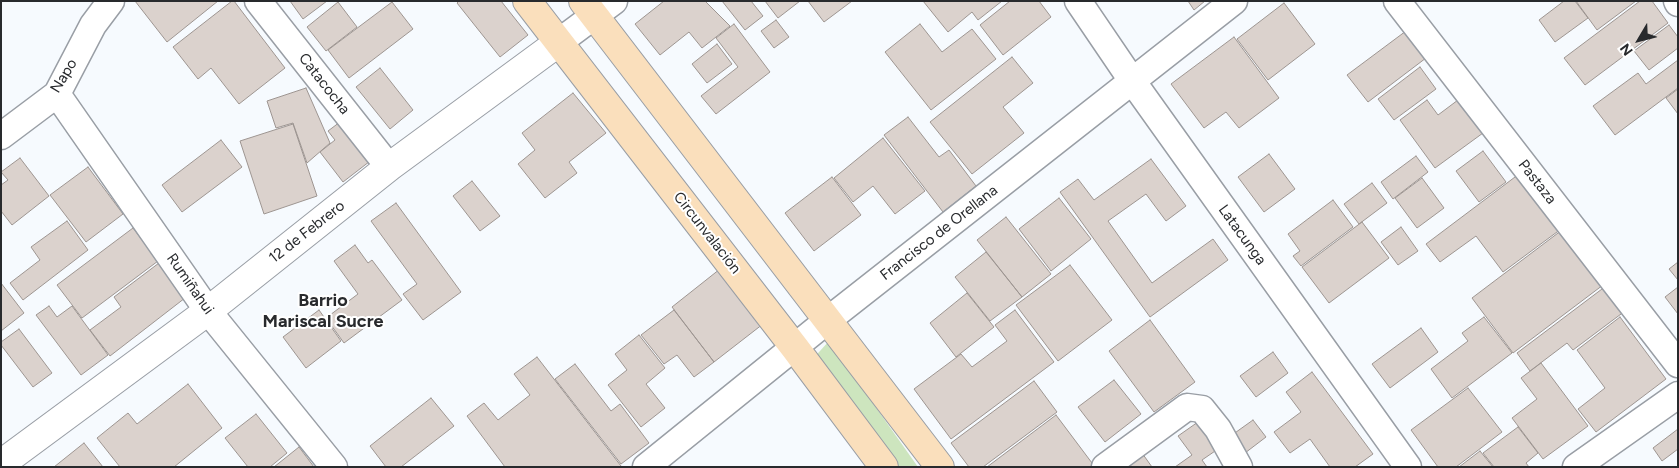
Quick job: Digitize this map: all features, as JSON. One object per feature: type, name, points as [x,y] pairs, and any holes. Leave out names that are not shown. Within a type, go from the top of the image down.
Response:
[{"type":"main road","name":"Circunvalación","points":[[526,1],[795,348],[884,467]]},
{"type":"main road","points":[[597,6],[828,320],[940,467]]},
{"type":"street","name":"Napo","points":[[1,136],[57,94],[93,25],[111,1]]},
{"type":"street","name":"Catacocha","points":[[258,1],[389,167]]},
{"type":"street","name":"Latacunga","points":[[1078,1],[1133,82],[1408,467]]},
{"type":"street","name":"Francisco de Orellana","points":[[646,467],[828,320],[1234,1]]},
{"type":"street","name":"Pastaza","points":[[1397,1],[1678,364]]},
{"type":"street","name":"12 de Febrero","points":[[1,464],[208,311],[389,167],[559,42],[597,6]]},
{"type":"street","name":"Rumiñahui","points":[[57,94],[208,311],[334,467]]},
{"type":"street","points":[[1576,467],[1678,395]]},
{"type":"street","points":[[1105,467],[1187,407],[1202,409],[1218,429],[1239,467]]},
{"type":"green space","points":[[829,341],[918,467],[887,467],[810,362]]},
{"type":"building","points":[[135,1],[218,1],[167,42]]},
{"type":"building","points":[[234,1],[285,68],[239,104],[211,68],[198,79],[173,47]]},
{"type":"building","points":[[290,1],[327,1],[303,19]]},
{"type":"building","points":[[459,1],[501,1],[528,35],[500,57],[457,3]]},
{"type":"building","points":[[664,1],[705,1],[730,26],[702,48],[689,32],[660,55],[635,24]]},
{"type":"building","points":[[722,1],[751,1],[763,16],[745,30]]},
{"type":"building","points":[[765,1],[800,1],[778,18]]},
{"type":"building","points":[[808,1],[852,1],[824,22]]},
{"type":"building","points":[[923,1],[1002,1],[978,20],[972,12],[948,32]]},
{"type":"building","points":[[1010,1],[1039,1],[1051,17],[1003,55],[980,25]]},
{"type":"building","points":[[1188,1],[1205,1],[1194,10]]},
{"type":"building","points":[[1564,1],[1575,1],[1588,18],[1555,42],[1539,20]]},
{"type":"building","points":[[1576,1],[1636,1],[1597,30]]},
{"type":"building","points":[[1640,1],[1652,1],[1668,23],[1585,85],[1564,58]]},
{"type":"building","points":[[338,2],[357,27],[326,51],[307,27]]},
{"type":"building","points":[[392,2],[413,29],[349,78],[328,50]]},
{"type":"building","points":[[1284,3],[1315,44],[1268,80],[1237,39]]},
{"type":"building","points":[[776,20],[789,37],[774,48],[761,31]]},
{"type":"building","points":[[734,24],[770,72],[716,114],[701,96],[738,67],[716,38]]},
{"type":"building","points":[[920,24],[942,52],[972,29],[996,59],[931,110],[885,52]]},
{"type":"building","points":[[1669,25],[1678,37],[1678,48],[1649,70],[1634,51]]},
{"type":"building","points":[[1406,31],[1426,58],[1368,102],[1347,75]]},
{"type":"building","points":[[1234,37],[1279,98],[1239,128],[1226,112],[1204,128],[1171,84]]},
{"type":"building","points":[[717,44],[732,64],[707,83],[692,64]]},
{"type":"building","points":[[1012,57],[1033,83],[1003,107],[1024,133],[972,174],[930,122]]},
{"type":"building","points":[[1678,60],[1678,88],[1615,135],[1593,106],[1638,73],[1646,84]]},
{"type":"building","points":[[1420,67],[1436,89],[1394,120],[1378,99]]},
{"type":"building","points":[[380,68],[413,110],[390,129],[356,87]]},
{"type":"building","points":[[306,88],[330,143],[307,163],[293,123],[276,128],[267,101]]},
{"type":"building","points":[[1678,89],[1678,114],[1666,98]]},
{"type":"building","points":[[573,93],[606,133],[569,162],[577,173],[545,198],[518,164],[535,150],[522,133]]},
{"type":"building","points":[[1427,100],[1438,115],[1458,100],[1483,133],[1435,168],[1400,120]]},
{"type":"building","points":[[908,117],[939,157],[949,150],[976,186],[943,212],[884,135]]},
{"type":"building","points":[[344,119],[374,158],[343,182],[320,152],[335,140],[328,131]]},
{"type":"building","points":[[293,124],[317,196],[264,214],[240,141]]},
{"type":"building","points":[[883,138],[925,191],[895,214],[873,186],[853,202],[834,178]]},
{"type":"building","points":[[221,140],[242,167],[182,212],[162,185]]},
{"type":"building","points":[[1483,151],[1506,182],[1479,202],[1456,171]]},
{"type":"building","points":[[1269,154],[1295,189],[1264,212],[1238,177]]},
{"type":"building","points":[[1416,156],[1428,172],[1393,199],[1381,182]]},
{"type":"building","points":[[20,158],[49,196],[12,225],[1,211],[1,185],[8,180],[1,172]]},
{"type":"building","points":[[1151,159],[1186,206],[1166,221],[1146,194],[1108,221],[1152,283],[1213,239],[1228,260],[1150,317],[1060,192],[1078,179],[1094,200]]},
{"type":"building","points":[[88,167],[123,214],[86,242],[50,195]]},
{"type":"building","points":[[1519,174],[1561,229],[1503,272],[1476,236],[1440,262],[1426,244]]},
{"type":"building","points":[[832,177],[861,215],[814,251],[785,213]]},
{"type":"building","points":[[1422,178],[1444,208],[1417,228],[1395,198]]},
{"type":"building","points":[[472,181],[500,216],[480,231],[453,196]]},
{"type":"building","points":[[1372,183],[1387,203],[1359,224],[1344,204]]},
{"type":"building","points":[[1059,198],[1091,239],[1051,271],[1019,229]]},
{"type":"building","points":[[1333,200],[1353,227],[1301,266],[1293,256],[1300,251],[1288,234]]},
{"type":"building","points":[[396,203],[461,292],[423,320],[403,294],[417,284],[371,221]]},
{"type":"building","points":[[1006,217],[1051,274],[1022,297],[977,240]]},
{"type":"building","points":[[67,221],[88,250],[23,300],[10,283],[40,260],[31,247]]},
{"type":"building","points":[[1362,222],[1389,258],[1329,303],[1302,267]]},
{"type":"building","points":[[1401,227],[1418,251],[1398,265],[1381,242]]},
{"type":"building","points":[[133,228],[158,261],[82,318],[57,285]]},
{"type":"building","points":[[1562,230],[1603,285],[1513,353],[1472,298]]},
{"type":"building","points":[[355,245],[368,263],[372,260],[402,300],[344,343],[326,318],[358,294],[334,261]]},
{"type":"building","points":[[986,252],[1022,297],[990,321],[955,277]]},
{"type":"building","points":[[1678,262],[1678,280],[1669,269]]},
{"type":"building","points":[[159,263],[185,298],[110,356],[90,330],[121,307],[114,297]]},
{"type":"building","points":[[1070,265],[1112,320],[1058,361],[1016,305]]},
{"type":"building","points":[[720,269],[763,324],[714,362],[672,307]]},
{"type":"building","points":[[1,283],[24,313],[1,331]]},
{"type":"building","points":[[1606,286],[1625,311],[1573,350],[1567,343],[1530,371],[1517,353]]},
{"type":"building","points":[[1678,287],[1678,314],[1665,297]]},
{"type":"building","points":[[967,293],[994,327],[956,357],[930,323]]},
{"type":"building","points":[[49,306],[57,317],[72,306],[108,355],[81,375],[36,315]]},
{"type":"building","points":[[319,310],[341,341],[306,368],[283,337]]},
{"type":"building","points":[[674,310],[714,362],[694,377],[677,355],[664,364],[641,335]]},
{"type":"building","points":[[1015,310],[1054,362],[951,439],[914,389],[961,354],[972,367],[1007,341],[995,325]]},
{"type":"building","points":[[1484,317],[1512,353],[1452,398],[1431,369],[1468,341],[1462,333]]},
{"type":"building","points":[[1620,317],[1666,379],[1596,432],[1578,409],[1605,388],[1577,350]]},
{"type":"building","points":[[1150,320],[1195,382],[1154,412],[1109,351]]},
{"type":"building","points":[[1421,328],[1438,352],[1390,388],[1372,364]]},
{"type":"building","points":[[19,329],[52,373],[33,387],[1,345],[1,342]]},
{"type":"building","points":[[639,335],[665,368],[646,384],[665,408],[641,427],[608,385],[627,370],[615,354]]},
{"type":"building","points":[[1273,352],[1288,373],[1256,397],[1240,376]]},
{"type":"building","points":[[537,357],[620,467],[505,467],[467,416],[484,403],[498,420],[530,395],[514,374]]},
{"type":"building","points":[[1541,363],[1588,426],[1543,459],[1512,418],[1537,399],[1521,378]]},
{"type":"building","points":[[575,364],[611,411],[620,404],[649,443],[621,464],[555,379]]},
{"type":"building","points":[[1312,372],[1373,454],[1355,467],[1330,467],[1310,439],[1290,453],[1274,432],[1301,412],[1286,392]]},
{"type":"building","points":[[1114,380],[1141,414],[1105,442],[1078,407]]},
{"type":"building","points":[[1034,381],[1057,412],[983,467],[969,467],[951,443]]},
{"type":"building","points":[[188,384],[222,428],[174,467],[120,467],[97,438],[128,413],[137,424]]},
{"type":"building","points":[[1468,388],[1502,432],[1456,467],[1438,467],[1411,430]]},
{"type":"building","points":[[431,398],[454,426],[401,467],[386,467],[370,446]]},
{"type":"building","points":[[256,414],[287,453],[270,467],[248,467],[225,438]]},
{"type":"building","points":[[1056,415],[1095,467],[987,467]]},
{"type":"building","points":[[1253,420],[1266,437],[1245,453],[1232,435]]},
{"type":"building","points":[[1198,422],[1218,449],[1202,460],[1207,467],[1175,467],[1192,455],[1178,436]]},
{"type":"building","points":[[1518,427],[1538,453],[1526,463],[1529,467],[1494,467],[1483,453]]},
{"type":"building","points":[[1678,429],[1678,449],[1662,461],[1653,448]]},
{"type":"building","points":[[84,443],[103,467],[54,467]]},
{"type":"building","points":[[299,447],[314,467],[274,467]]},
{"type":"building","points":[[1480,451],[1493,467],[1459,467]]},
{"type":"building","points":[[1142,453],[1152,467],[1123,467]]},
{"type":"district","name":"Barrio Mariscal Sucre","points":[[323,311]]}]
